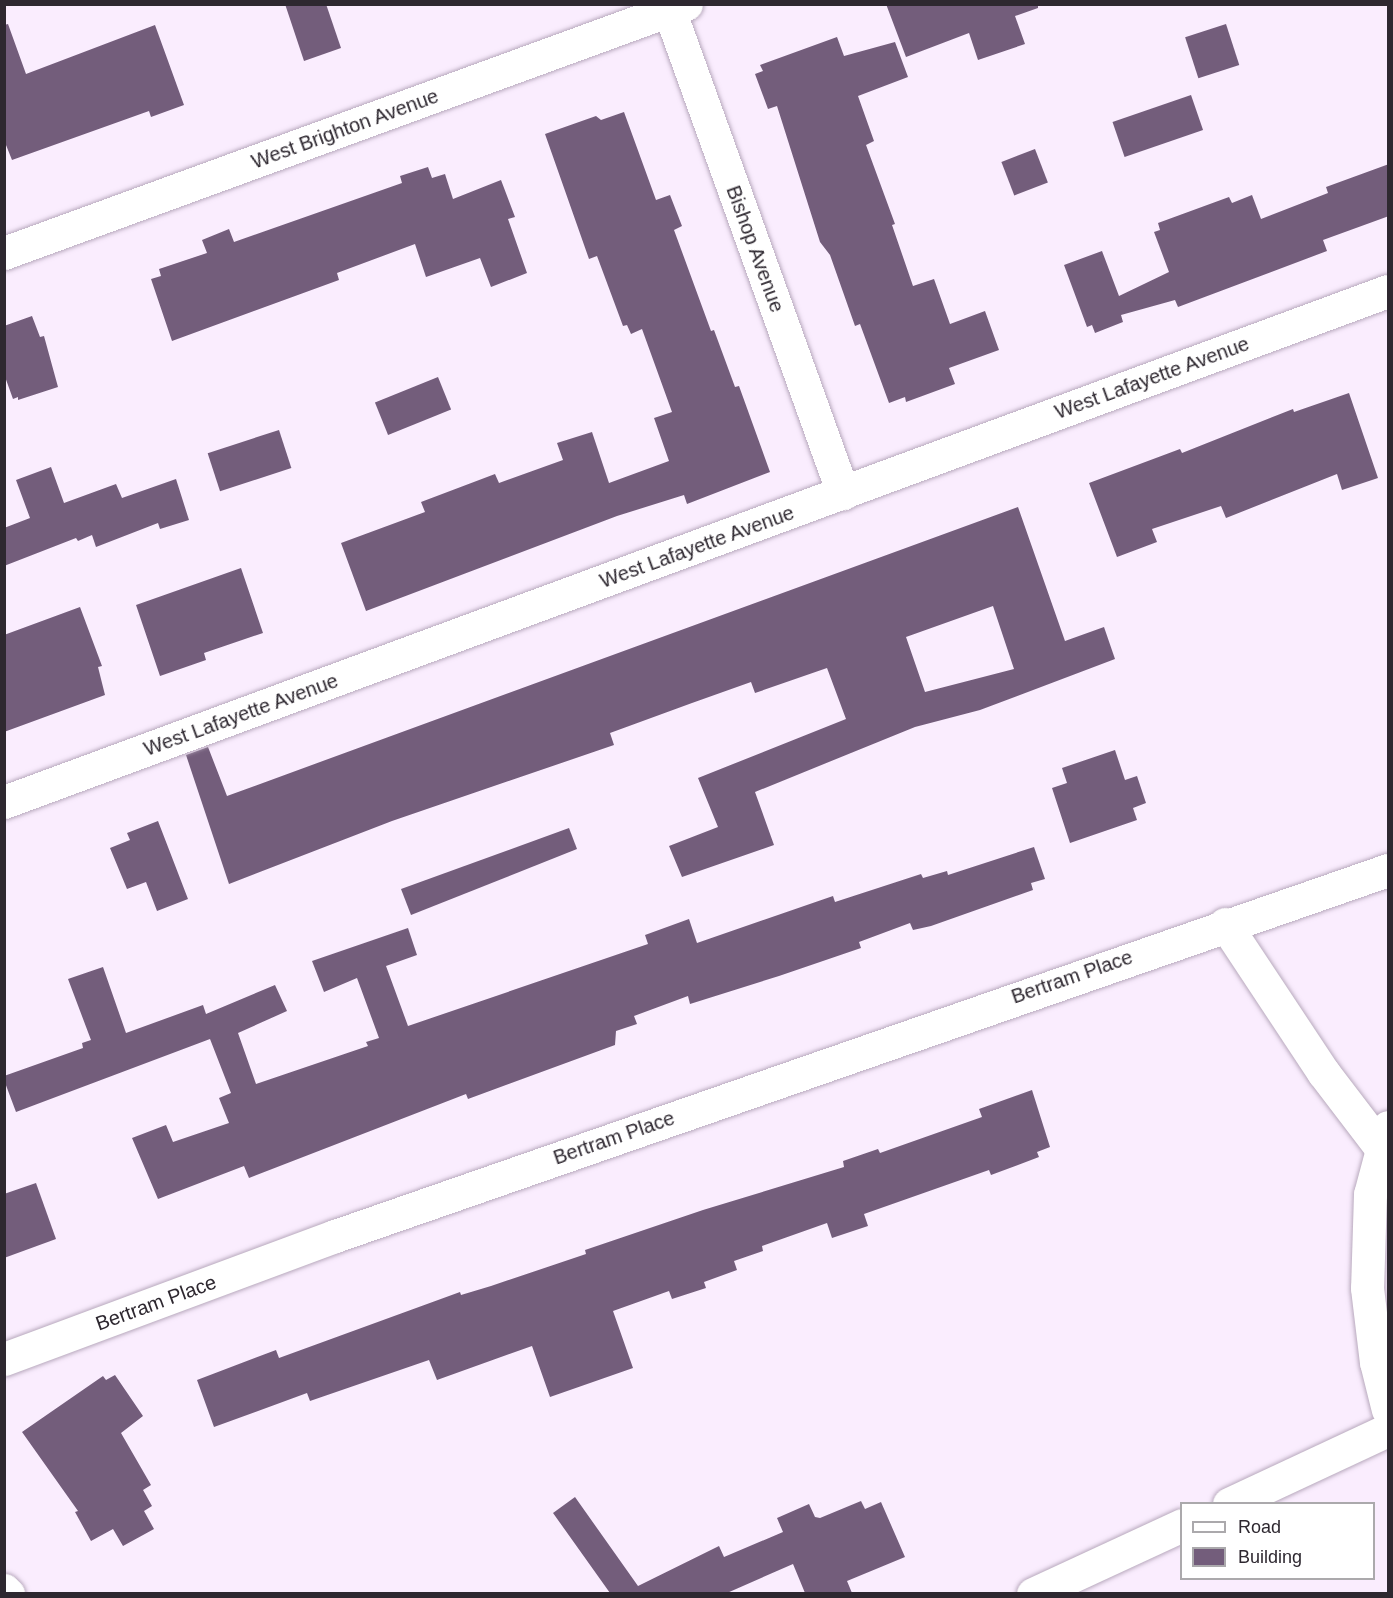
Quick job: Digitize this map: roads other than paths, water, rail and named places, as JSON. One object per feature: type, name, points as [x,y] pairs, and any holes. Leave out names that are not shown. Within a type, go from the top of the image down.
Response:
[{"type":"street","name":"West Brighton Avenue","points":[[4,253],[674,7]]},
{"type":"street","name":"Bishop Avenue","points":[[674,7],[843,493]]},
{"type":"street","name":"West Lafayette Avenue","points":[[4,802],[1389,291]]},
{"type":"street","name":"Bertram Place","points":[[4,1359],[335,1236],[1225,924],[1389,870]]},
{"type":"street","points":[[1225,924],[1323,1072],[1385,1138],[1370,1194],[1367,1288],[1376,1362],[1389,1410]]},
{"type":"street","points":[[1230,1502],[1389,1430]]},
{"type":"street","points":[[1033,1593],[1180,1526]]},
{"type":"street","points":[[4,1590],[8,1593]]}]
